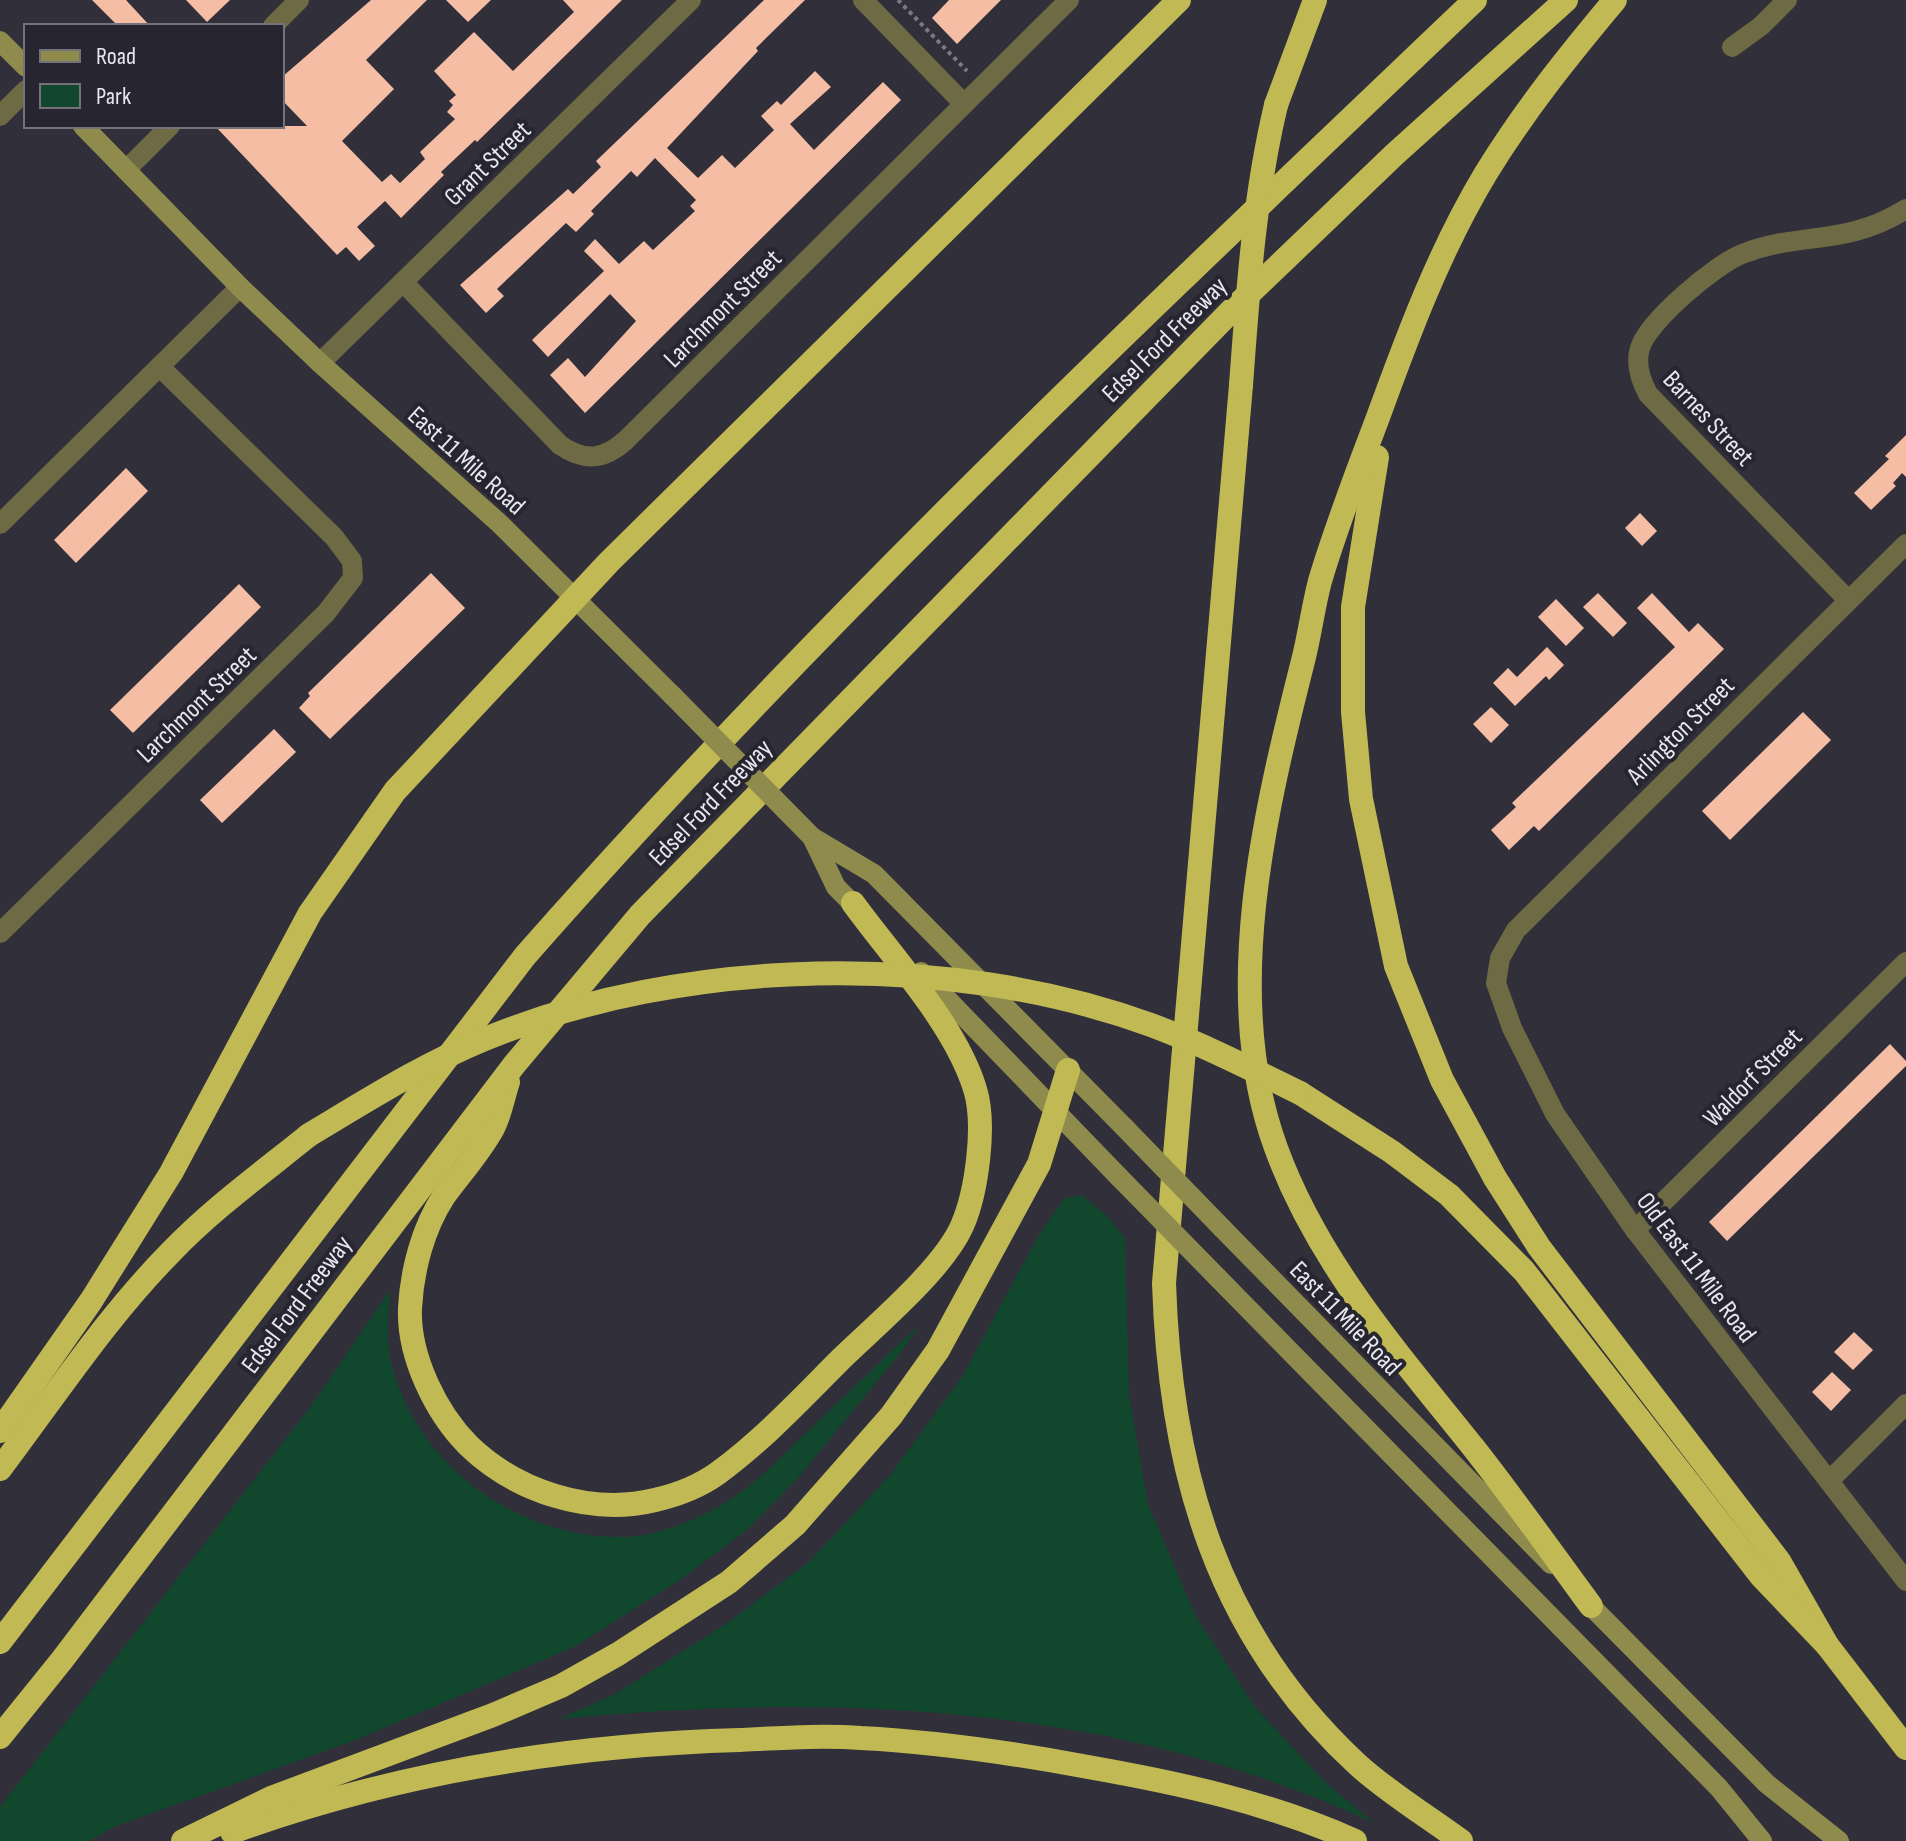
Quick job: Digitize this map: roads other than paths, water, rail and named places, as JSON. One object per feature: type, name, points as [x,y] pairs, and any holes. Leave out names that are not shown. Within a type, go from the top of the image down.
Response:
[{"type":"highway","points":[[0,1431],[91,1301],[171,1173],[310,913],[354,845],[424,755],[577,600],[620,551],[1179,0]]},
{"type":"highway","points":[[1315,0],[1276,105],[1262,161],[1253,235],[1164,1283],[1173,1412],[1196,1511],[1241,1615],[1267,1655],[1306,1708],[1359,1766],[1461,1841]]},
{"type":"highway","name":"Edsel Ford Freeway","points":[[0,1642],[525,956],[618,850],[903,554],[1475,0]]},
{"type":"highway","name":"Edsel Ford Freeway","points":[[0,1737],[514,1065],[640,915],[977,567],[1231,311],[1395,154],[1566,0]]},
{"type":"highway","points":[[1591,1606],[1505,1487],[1378,1328],[1326,1257],[1290,1185],[1262,1098],[1250,976],[1256,875],[1276,761],[1304,658],[1319,584],[1404,346],[1433,275],[1486,173],[1544,84],[1615,0]]},
{"type":"highway","points":[[1404,346],[1370,486],[1353,607],[1353,712],[1361,799],[1396,966],[1442,1080],[1495,1178],[1539,1247],[1779,1561],[1827,1645]]},
{"type":"highway","points":[[514,1065],[494,1127],[442,1199],[427,1227],[415,1272],[410,1312],[423,1375],[460,1437],[484,1460],[541,1491],[570,1500],[624,1506],[654,1501],[695,1487],[718,1473],[767,1431],[883,1319],[944,1255],[961,1229],[971,1202],[978,1141],[975,1090],[949,1035],[853,903]]},
{"type":"highway","points":[[0,1469],[127,1301],[170,1253],[218,1208],[309,1135],[470,1047],[532,1021],[595,1002],[653,990],[792,974],[871,974],[949,980],[1096,1008],[1150,1024],[1300,1093],[1392,1152],[1449,1195],[1524,1271],[1761,1576],[1827,1645],[1906,1748]]},
{"type":"highway","points":[[183,1841],[271,1798],[493,1715],[561,1686],[618,1654],[729,1582],[806,1514],[891,1416],[938,1350],[1039,1164],[1068,1070]]},
{"type":"highway","points":[[207,1841],[280,1814],[443,1770],[594,1749],[700,1741],[858,1737],[959,1747],[1145,1777],[1244,1801],[1355,1841]]},
{"type":"main road","points":[[0,41],[24,65]]},
{"type":"main road","name":"East 11 Mile Road","points":[[85,128],[240,287],[499,523],[812,837],[874,874],[1767,1784],[1839,1841]]},
{"type":"main road","name":"East 11 Mile Road","points":[[812,837],[836,887],[1719,1788],[1762,1841]]},
{"type":"street","points":[[275,24],[299,0]]},
{"type":"street","name":"Grant Street","points":[[320,363],[691,0]]},
{"type":"street","points":[[863,0],[964,104]]},
{"type":"street","name":"Larchmont Street","points":[[403,282],[560,445],[583,457],[606,455],[626,440],[1069,0]]},
{"type":"street","points":[[1732,47],[1761,26],[1787,0]]},
{"type":"street","points":[[0,116],[24,92]]},
{"type":"street","points":[[126,170],[168,128]]},
{"type":"street","name":"Barnes Street","points":[[1848,600],[1648,394],[1641,380],[1639,351],[1650,330],[1719,265],[1759,248],[1858,233],[1906,209]]},
{"type":"street","points":[[0,524],[240,287]]},
{"type":"street","name":"Larchmont Street","points":[[0,933],[326,613],[353,578],[352,561],[334,537],[160,367]]},
{"type":"street","name":"Arlington Street","points":[[1500,958],[1516,930],[1906,544]]},
{"type":"street","name":"Old East 11 Mile Road","points":[[1500,958],[1496,983],[1501,1000],[1538,1085],[1635,1230],[1906,1581]]},
{"type":"street","name":"Waldorf Street","points":[[1635,1230],[1906,962]]},
{"type":"street","points":[[1829,1481],[1906,1404]]}]
